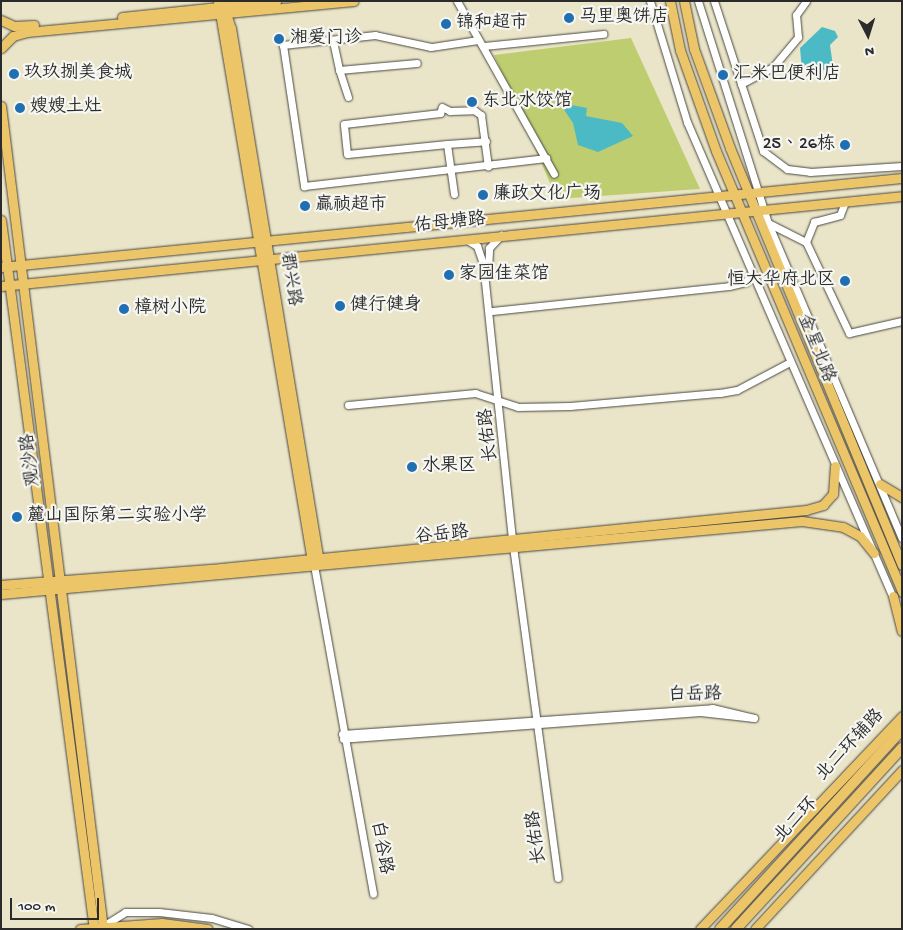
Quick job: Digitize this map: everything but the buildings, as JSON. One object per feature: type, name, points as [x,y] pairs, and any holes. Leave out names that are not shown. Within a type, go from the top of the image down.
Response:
[{"type":"highway","name":"北二环","points":[[720,929],[900,732]]},
{"type":"highway","name":"北二环","points":[[736,929],[902,748]]},
{"type":"highway","points":[[710,929],[738,909]]},
{"type":"main road","points":[[1,20],[25,26],[276,1]]},
{"type":"main road","points":[[1,48],[21,33],[222,7],[354,1]]},
{"type":"main road","name":"金星北路","points":[[670,1],[680,50],[734,194],[902,592]]},
{"type":"main road","name":"金星北路","points":[[684,1],[694,49],[902,565]]},
{"type":"main road","name":"郡兴路","points":[[222,7],[315,561]]},
{"type":"main road","name":"观沙路","points":[[1,106],[63,584],[99,928]]},
{"type":"main road","name":"佑母塘路","points":[[4,267],[902,178]]},
{"type":"main road","name":"佑母塘路","points":[[6,285],[902,196]]},
{"type":"main road","name":"观沙路","points":[[1,220],[6,285],[99,928]]},
{"type":"main road","points":[[515,542],[806,510],[823,505],[833,494],[835,466]]},
{"type":"main road","points":[[880,484],[902,497]]},
{"type":"main road","name":"谷岳路","points":[[1,594],[50,585],[515,542],[817,520],[853,531],[874,553]]},
{"type":"main road","points":[[1,584],[50,585]]},
{"type":"main road","points":[[893,596],[902,631]]},
{"type":"main road","name":"北二环辅路","points":[[700,929],[902,716]]},
{"type":"main road","points":[[755,929],[902,770]]},
{"type":"main road","points":[[80,929],[162,923],[208,929]]},
{"type":"street","points":[[457,1],[478,40],[484,46],[554,174]]},
{"type":"street","points":[[650,1],[680,103],[750,275],[902,617]]},
{"type":"street","points":[[698,1],[753,193]]},
{"type":"street","points":[[714,1],[763,151],[787,169],[810,172],[902,166]]},
{"type":"street","points":[[741,84],[773,67],[798,37],[796,15],[806,1]]},
{"type":"street","points":[[484,46],[603,34]]},
{"type":"street","points":[[478,40],[430,47],[375,35],[283,46],[304,186],[488,167],[546,158]]},
{"type":"street","points":[[332,41],[348,97]]},
{"type":"street","points":[[339,70],[417,63]]},
{"type":"street","points":[[486,141],[347,154],[344,124],[440,113],[442,107],[450,112],[474,110],[481,115],[486,141],[488,167]]},
{"type":"street","points":[[447,144],[454,194]]},
{"type":"street","points":[[806,242],[814,222],[840,215],[845,202]]},
{"type":"street","points":[[759,210],[768,223],[902,538]]},
{"type":"street","points":[[768,223],[806,242],[849,333],[902,321]]},
{"type":"street","name":"长佑路","points":[[499,401],[488,254],[502,235]]},
{"type":"street","name":"长佑路","points":[[464,239],[476,246],[483,259],[555,879],[538,722]]},
{"type":"street","points":[[492,311],[729,286],[746,282],[750,275]]},
{"type":"street","points":[[348,405],[475,393],[518,407],[570,406],[720,393],[737,390],[790,362]]},
{"type":"street","name":"白谷路","points":[[315,561],[373,894],[345,736]]},
{"type":"street","name":"白岳路","points":[[345,736],[712,708],[754,718],[712,711],[538,722]]},
{"type":"street","points":[[99,928],[125,912],[159,912],[212,918],[248,929]]},
{"type":"green space","points":[[631,38],[700,189],[557,199],[494,55]]},
{"type":"water","points":[[822,27],[835,31],[838,37],[830,45],[834,73],[813,67],[802,70],[800,48]]},
{"type":"water","points":[[562,93],[571,105],[587,108],[586,116],[622,123],[633,136],[598,152],[578,145],[573,123],[554,95]]},
{"type":"place","name":"马里奥饼店","points":[[569,18]]},
{"type":"place","name":"锦和超市","points":[[446,24]]},
{"type":"place","name":"湘爱门诊","points":[[279,39]]},
{"type":"place","name":"玖玖捌美食城","points":[[14,74]]},
{"type":"place","name":"汇米巴便利店","points":[[723,75]]},
{"type":"place","name":"东北水饺馆","points":[[472,102]]},
{"type":"place","name":"嫂嫂土灶","points":[[20,108]]},
{"type":"place","name":"25、26栋","points":[[845,145]]},
{"type":"place","name":"廉政文化广场","points":[[483,195]]},
{"type":"place","name":"赢祯超市","points":[[305,206]]},
{"type":"place","name":"家园佳菜馆","points":[[449,275]]},
{"type":"place","name":"恒大华府北区","points":[[845,281]]},
{"type":"place","name":"健行健身","points":[[340,306]]},
{"type":"place","name":"樟树小院","points":[[124,309]]},
{"type":"place","name":"水果区","points":[[412,467]]},
{"type":"place","name":"麓山国际第二实验小学","points":[[17,517]]}]
